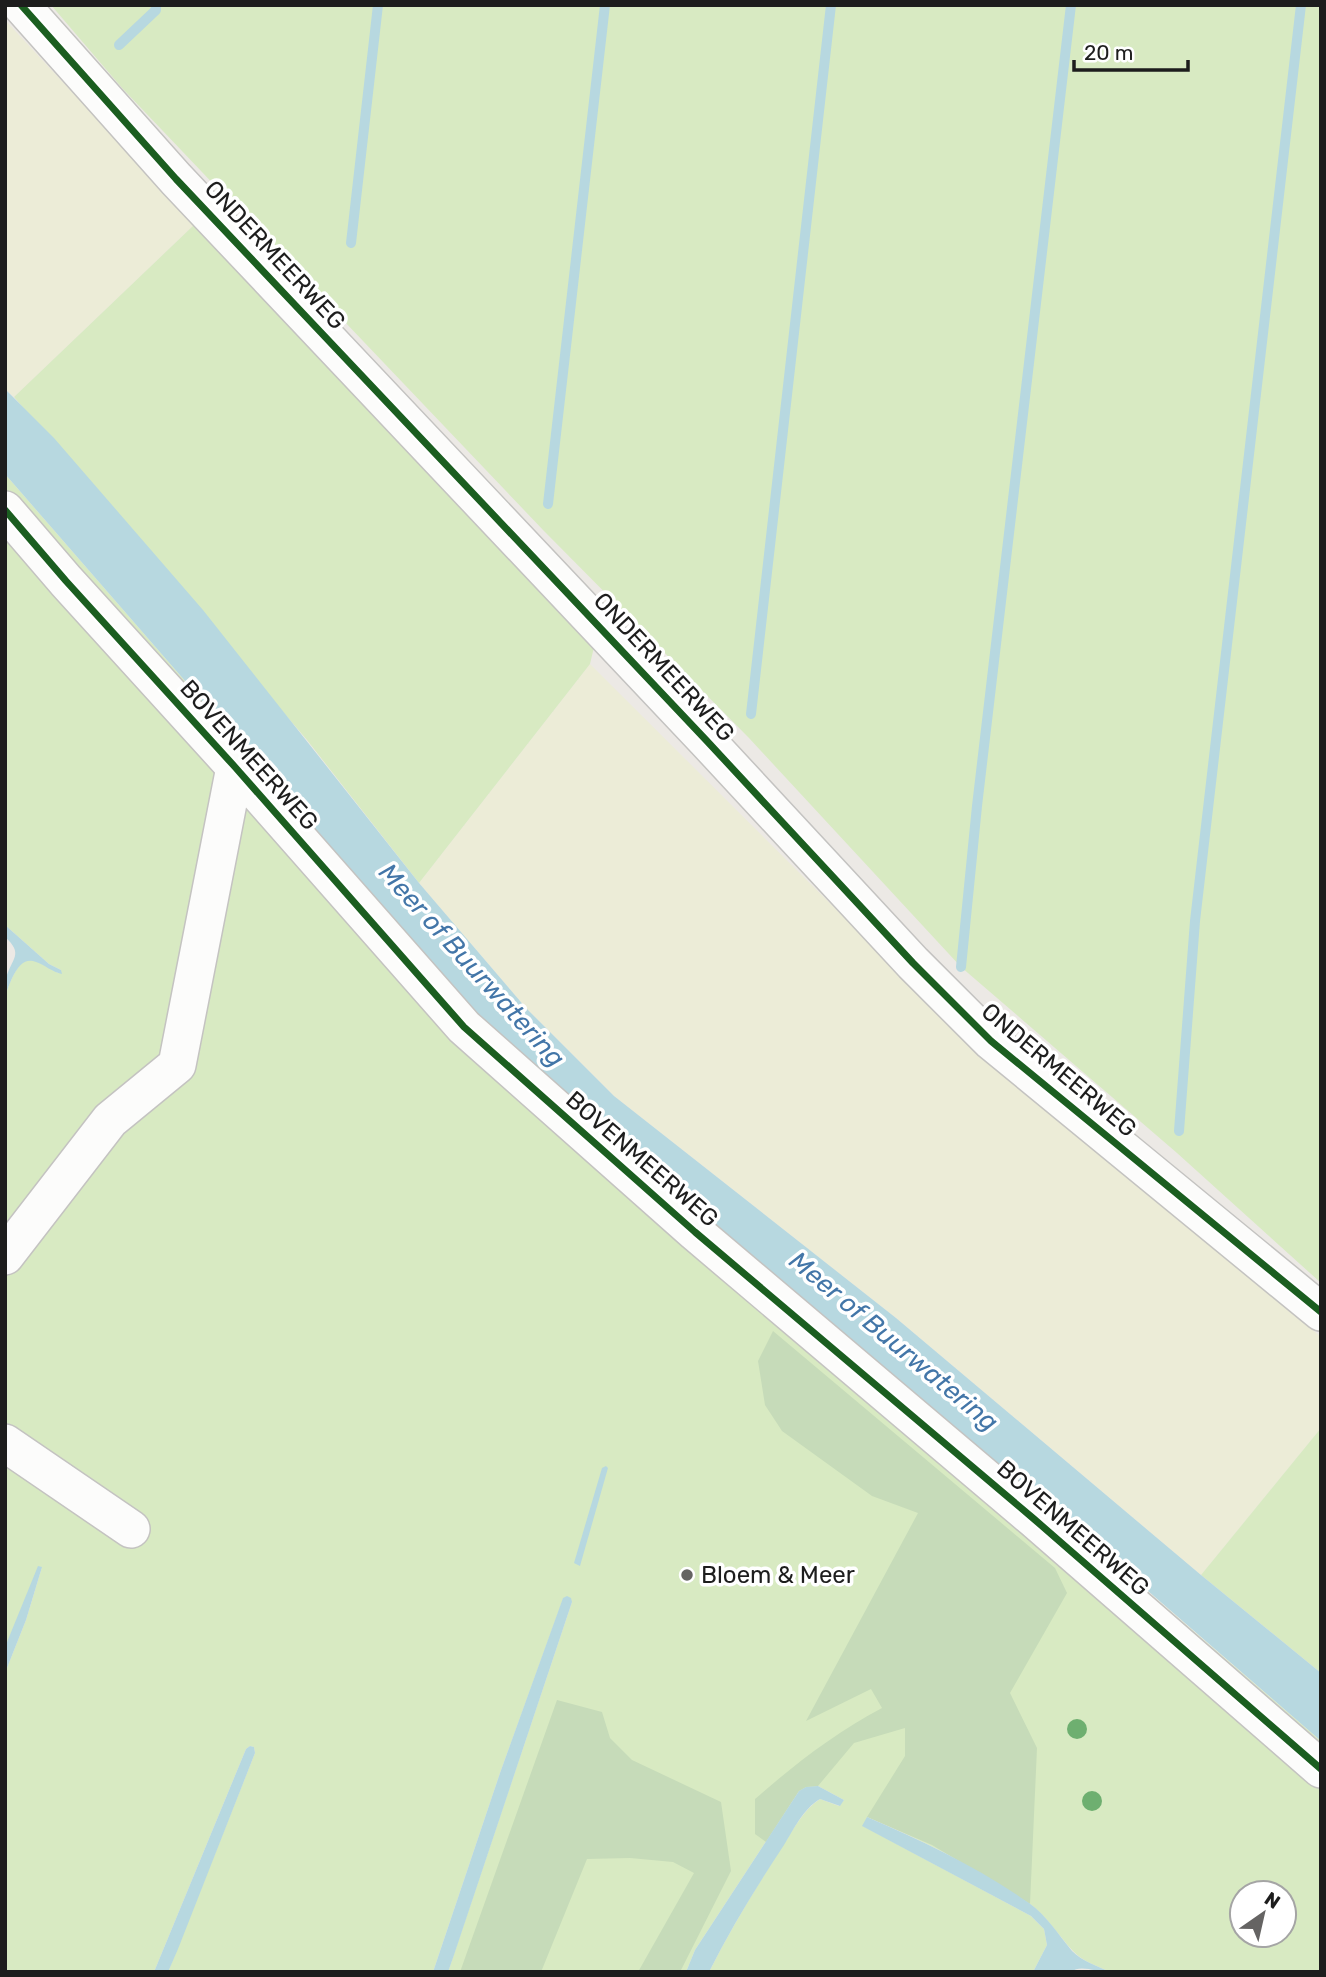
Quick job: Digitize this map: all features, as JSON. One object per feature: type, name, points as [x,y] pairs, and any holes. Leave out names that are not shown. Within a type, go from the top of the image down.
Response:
[{"type":"street","name":"ONDERMEERWEG","points":[[21,5],[176,179],[971,1022],[1321,1312]]},
{"type":"street","name":"BOVENMEERWEG","points":[[5,510],[464,1027],[695,1232],[1034,1519],[1321,1769]]},
{"type":"street","points":[[5,1256],[110,1120],[177,1065],[235,767]]},
{"type":"street","points":[[5,1443],[131,1529]]},
{"type":"green space","points":[[51,5],[1321,5],[1321,1283],[1177,1153],[961,967],[749,738],[544,531],[122,88]]},
{"type":"green space","points":[[5,20],[195,224],[14,397],[5,389]]},
{"type":"green space","points":[[195,224],[594,647],[590,664],[419,883],[307,740],[14,397]]},
{"type":"green space","points":[[5,474],[468,1006],[1321,1741],[1321,1972],[1110,1972],[1077,1955],[1041,1914],[1010,1890],[950,1856],[868,1817],[863,1826],[1031,1916],[1044,1929],[1047,1945],[1033,1972],[709,1972],[754,1892],[804,1814],[820,1799],[839,1806],[844,1800],[818,1786],[799,1791],[695,1950],[686,1972],[448,1972],[572,1602],[563,1599],[500,1773],[433,1972],[168,1972],[255,1753],[254,1747],[250,1746],[246,1749],[154,1972],[5,1972],[5,1673],[26,1620],[42,1567],[5,1647],[5,996],[22,963],[31,960],[58,973],[61,970],[49,964],[5,925]]},
{"type":"green space","points":[[590,664],[920,993],[1321,1337],[1321,1428],[1201,1575],[896,1318],[614,1096],[526,1008],[419,883]]},
{"type":"green space","points":[[773,1331],[1055,1568],[1067,1593],[1010,1693],[1037,1748],[1030,1904],[932,1845],[867,1817],[905,1756],[905,1728],[854,1743],[818,1786],[799,1791],[766,1842],[755,1834],[755,1799],[816,1750],[882,1708],[871,1689],[806,1721],[918,1513],[872,1496],[782,1431],[765,1405],[758,1361]]},
{"type":"green space","points":[[1321,1428],[1321,1673],[1201,1575]]},
{"type":"green space","points":[[557,1700],[602,1712],[610,1738],[632,1760],[721,1802],[731,1871],[680,1972],[638,1972],[694,1873],[673,1862],[630,1858],[587,1859],[541,1972],[460,1972]]},
{"type":"water","name":"Meer of Buurwatering","points":[[5,389],[54,438],[203,610],[419,883],[526,1008],[614,1096],[896,1318],[1321,1673],[1321,1741],[1125,1571],[703,1218],[468,1006],[5,474]]},
{"type":"water","points":[[5,925],[49,964],[61,970],[62,974],[36,962],[24,962],[12,978],[5,996],[6,978],[15,952],[5,937]]},
{"type":"water","points":[[602,1468],[608,1468],[580,1566],[574,1563]]},
{"type":"water","points":[[38,1566],[42,1567],[26,1620],[5,1673],[5,1647]]},
{"type":"water","points":[[567,1596],[572,1602],[448,1972],[433,1972],[500,1773],[563,1598]]},
{"type":"water","points":[[254,1747],[255,1753],[178,1949],[168,1972],[154,1972],[246,1749]]},
{"type":"water","points":[[818,1786],[844,1800],[840,1806],[820,1799],[809,1808],[754,1892],[709,1972],[686,1972],[695,1950],[799,1791]]},
{"type":"water","points":[[867,1817],[950,1856],[1010,1890],[1041,1914],[1076,1955],[1110,1972],[1084,1968],[1071,1972],[1033,1972],[1047,1945],[1044,1929],[1031,1916],[862,1826]]},
{"type":"waterway","points":[[119,45],[156,10],[156,5]]},
{"type":"waterway","points":[[351,243],[378,5]]},
{"type":"waterway","points":[[548,504],[605,5]]},
{"type":"waterway","points":[[751,714],[831,5]]},
{"type":"waterway","points":[[961,967],[977,806],[1071,5]]},
{"type":"waterway","points":[[1179,1131],[1195,921],[1301,5]]},
{"type":"cycle path","points":[[21,5],[176,179],[913,963],[991,1041],[1321,1312]]},
{"type":"cycle path","points":[[5,510],[464,1027],[695,1232],[1034,1519],[1321,1769]]},
{"type":"place","name":"Bloem & Meer","points":[[687,1575]]}]
